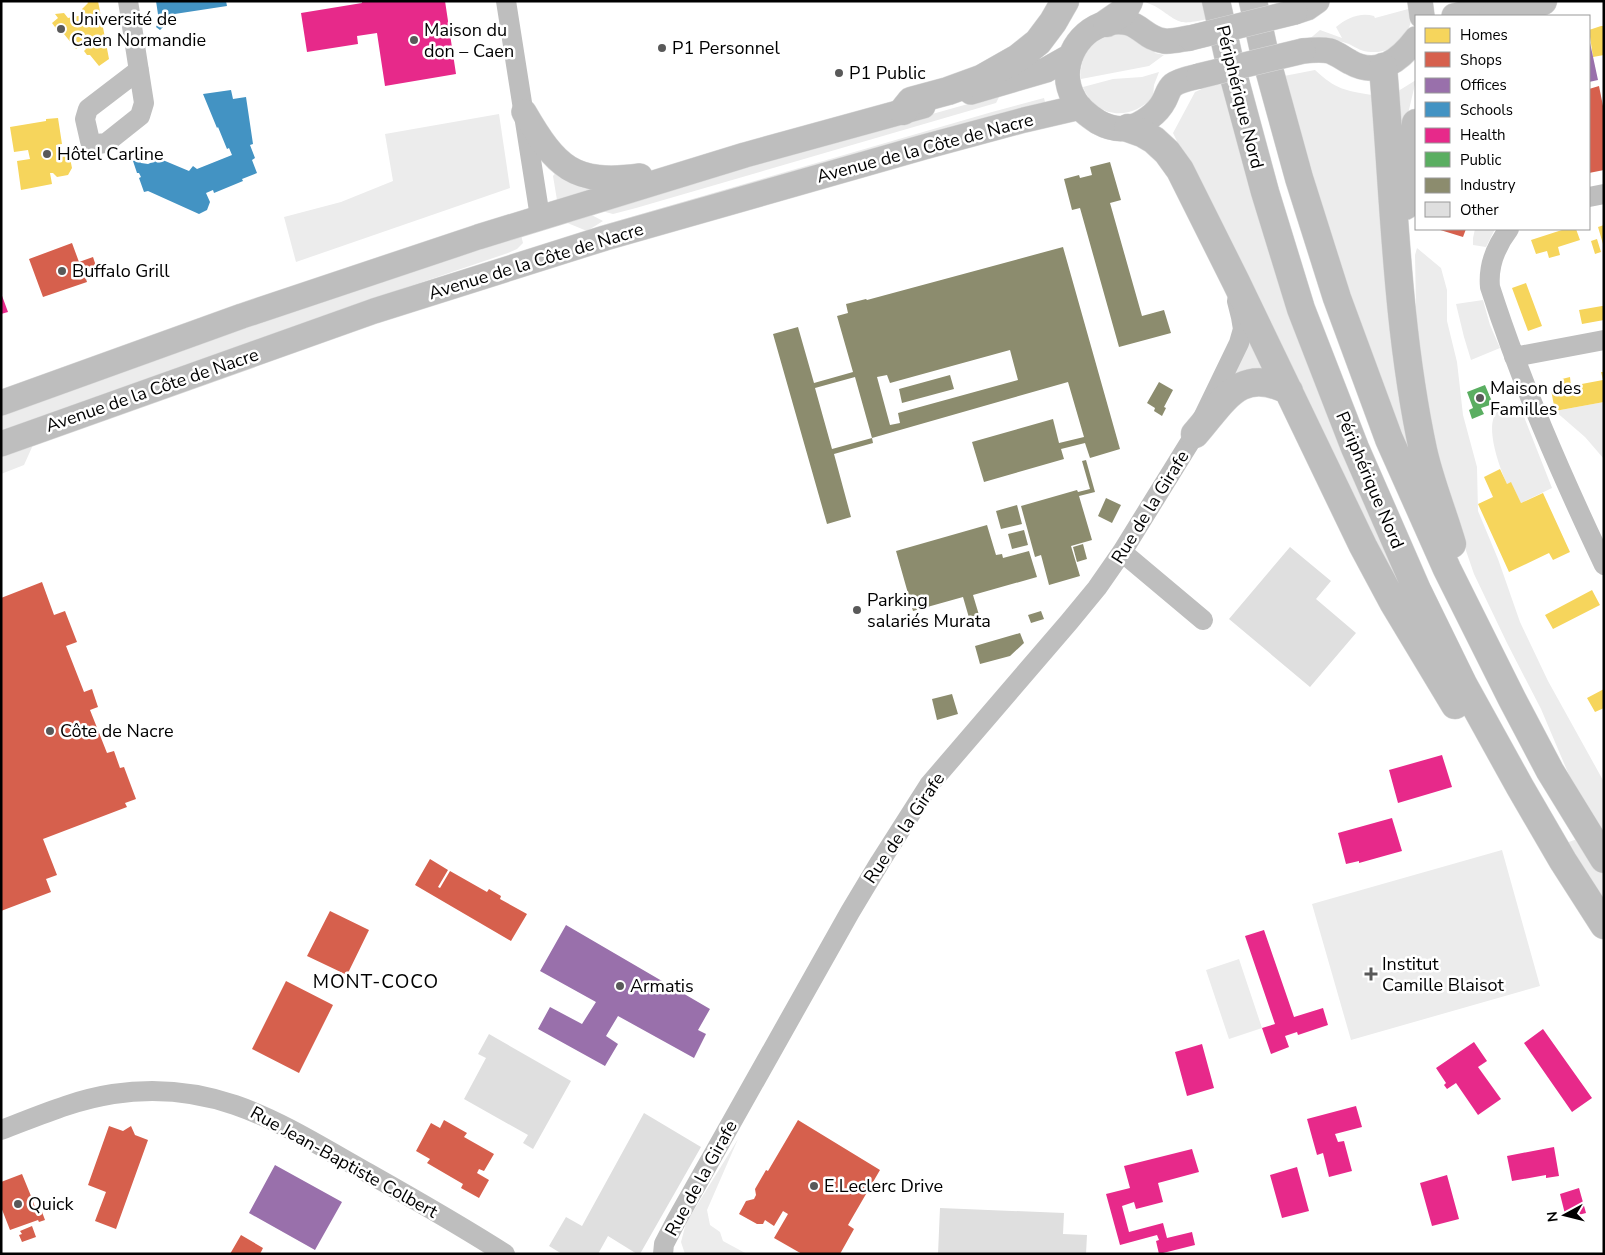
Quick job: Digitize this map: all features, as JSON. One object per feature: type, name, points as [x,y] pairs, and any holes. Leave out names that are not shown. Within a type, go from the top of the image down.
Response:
[{"type":"highway","points":[[903,111],[911,101],[948,91],[981,79],[1018,58],[1038,42],[1053,22],[1065,1]]},
{"type":"highway","points":[[1107,23],[1123,12],[1129,1]]},
{"type":"highway","name":"Périphérique Nord","points":[[1216,1],[1229,59],[1264,192],[1302,309],[1355,448],[1417,590],[1463,684],[1520,788],[1604,925]]},
{"type":"highway","name":"Périphérique Nord","points":[[1253,1],[1264,51],[1299,178],[1340,306],[1393,447],[1447,569],[1512,699],[1550,772],[1604,860]]},
{"type":"highway","points":[[1495,15],[1543,1]]},
{"type":"highway","points":[[1383,67],[1408,367],[1423,452],[1455,553],[1487,625],[1512,699]]},
{"type":"highway","points":[[1128,128],[1154,140],[1176,164],[1236,282],[1363,546],[1393,602],[1540,846],[1563,861]]},
{"type":"highway","points":[[1399,272],[1415,132]]},
{"type":"highway","points":[[1195,434],[1231,392],[1249,382],[1260,381],[1270,383],[1289,391]]},
{"type":"main road","points":[[1,403],[242,316],[540,217],[745,154],[1046,70],[1069,57],[1082,37],[1094,28],[1107,23],[1131,23],[1163,41],[1190,38],[1295,12],[1307,8],[1317,1]]},
{"type":"main road","points":[[1458,15],[1522,1]]},
{"type":"main road","points":[[1069,57],[1068,68],[1073,93],[1085,112],[1102,124],[1118,128],[1128,128],[1143,122],[1154,114],[1164,102],[1170,88],[1174,84],[1199,76],[1303,51],[1320,49],[1331,51],[1359,66],[1370,68],[1383,67],[1396,61],[1415,40]]},
{"type":"main road","name":"Avenue de la Côte de Nacre","points":[[1,444],[374,311],[605,238],[1024,120],[1073,93]]},
{"type":"main road","points":[[524,112],[541,142],[558,161],[573,171],[589,177],[616,179],[645,175],[745,154]]},
{"type":"main road","points":[[540,217],[575,234],[586,237],[605,238]]},
{"type":"main road","points":[[374,311],[409,290],[511,256],[528,242],[537,228],[540,217]]},
{"type":"street","points":[[128,1],[139,70]]},
{"type":"street","points":[[506,1],[540,217]]},
{"type":"street","points":[[1590,197],[1604,194]]},
{"type":"street","points":[[1508,230],[1496,250],[1491,267],[1490,287],[1532,404],[1562,475],[1604,565]]},
{"type":"street","name":"Rue de la Girafe","points":[[663,1254],[664,1244],[681,1212],[850,912],[929,785],[1097,588],[1122,552],[1195,434],[1239,342],[1242,317],[1237,305],[1236,282]]},
{"type":"street","points":[[1514,357],[1604,340]]},
{"type":"street","points":[[1122,552],[1203,620]]},
{"type":"street","name":"Rue Jean-Baptiste Colbert","points":[[1,1130],[68,1105],[113,1094],[173,1092],[238,1104],[288,1128],[447,1218],[505,1254]]},
{"type":"shaded area","points":[[1144,1],[1204,1],[1208,19],[1181,22]]},
{"type":"shaded area","points":[[1412,8],[1410,25],[1402,39],[1395,45],[1380,52],[1360,50],[1339,41],[1307,41],[1320,30],[1342,38],[1336,27],[1354,17],[1369,15],[1375,18]]},
{"type":"shaded area","points":[[1125,33],[1155,53],[1164,55],[1149,66],[1081,79],[1084,58],[1091,46],[1102,37]]},
{"type":"shaded area","points":[[1315,70],[1341,88],[1372,95],[1418,472],[1344,281],[1284,76]]},
{"type":"shaded area","points":[[1159,72],[1154,85],[1153,97],[1144,105],[1125,113],[1105,111],[1089,98],[1083,87],[1113,79],[1142,77]]},
{"type":"shaded area","points":[[1415,81],[1408,114],[1401,173],[1395,93]]},
{"type":"shaded area","points":[[1222,84],[1260,221],[1300,340],[1345,459],[1431,645],[1427,645],[1173,133],[1195,92],[1206,87]]},
{"type":"shaded area","points":[[1000,95],[996,103],[636,208],[613,214],[594,209]]},
{"type":"shaded area","points":[[1044,98],[1046,106],[595,230],[603,225]]},
{"type":"shaded area","points":[[499,114],[510,188],[296,262],[284,217],[341,202],[393,181],[385,134]]},
{"type":"shaded area","points":[[557,171],[594,188],[557,200],[553,176]]},
{"type":"shaded area","points":[[584,211],[603,221],[587,231],[565,222]]},
{"type":"shaded area","points":[[1475,230],[1494,230],[1486,247],[1473,245]]},
{"type":"shaded area","points":[[520,231],[523,243],[517,249],[508,253],[396,291],[349,311],[1,436],[1,409]]},
{"type":"shaded area","points":[[1417,248],[1441,268],[1447,290],[1447,321],[1457,362],[1463,415],[1477,467],[1478,511],[1498,559],[1520,622],[1548,681],[1604,782],[1604,832],[1569,775],[1541,709],[1474,574],[1439,472],[1417,361],[1415,255]]},
{"type":"shaded area","points":[[1483,300],[1490,325],[1500,348],[1471,360],[1456,304]]},
{"type":"shaded area","points":[[1249,341],[1252,341],[1271,375],[1225,389]]},
{"type":"shaded area","points":[[1604,402],[1604,459],[1585,437],[1555,411]]},
{"type":"shaded area","points":[[1519,404],[1552,488],[1521,503],[1511,483],[1507,484],[1495,448],[1492,427],[1493,418],[1497,412]]},
{"type":"shaded area","points":[[33,445],[24,465],[1,474],[1,457]]},
{"type":"shaded area","points":[[1583,837],[1604,872],[1604,909],[1563,844]]},
{"type":"shaded area","points":[[1502,850],[1540,986],[1351,1040],[1312,904]]},
{"type":"shaded area","points":[[1239,959],[1262,1028],[1229,1039],[1206,970]]},
{"type":"shaded area","points":[[738,1139],[707,1210],[710,1225],[720,1232],[723,1241],[747,1254],[685,1254],[681,1242],[686,1223]]},
{"type":"building: Homes","points":[[87,1],[98,1],[109,59],[99,66],[90,55],[87,55],[84,51],[86,49],[82,45],[76,49],[60,29],[58,31],[52,23],[58,18],[55,14],[64,13],[68,18],[83,15],[82,9],[88,3]]},
{"type":"building: Homes","points":[[1604,26],[1604,55],[1593,57],[1590,30]]},
{"type":"building: Homes","name":"Hôtel Carline","points":[[58,118],[62,144],[56,145],[57,153],[66,152],[66,155],[70,158],[72,168],[68,175],[57,177],[50,173],[52,184],[21,190],[17,161],[30,159],[28,150],[14,152],[10,127]]},
{"type":"building: Homes","points":[[1604,225],[1604,244],[1603,244],[1598,227]]},
{"type":"building: Homes","points":[[1562,230],[1576,230],[1580,240],[1558,247],[1560,255],[1549,258],[1547,251],[1536,254],[1531,240]]},
{"type":"building: Homes","points":[[1597,239],[1601,252],[1595,254],[1591,241]]},
{"type":"building: Homes","points":[[1526,283],[1542,326],[1528,331],[1512,288]]},
{"type":"building: Homes","points":[[1604,306],[1604,320],[1582,324],[1579,310]]},
{"type":"building: Homes","points":[[1601,372],[1604,372],[1604,402],[1555,411],[1551,390],[1564,387],[1562,379],[1570,377],[1571,386],[1603,380]]},
{"type":"building: Homes","points":[[1500,469],[1507,484],[1511,482],[1521,503],[1543,493],[1570,552],[1553,560],[1549,553],[1509,572],[1478,504],[1493,497],[1484,477]]},
{"type":"building: Homes","points":[[1592,590],[1600,605],[1553,629],[1545,615]]},
{"type":"building: Homes","points":[[1604,689],[1604,708],[1595,712],[1587,698]]},
{"type":"building: Shops","points":[[1599,86],[1604,111],[1604,170],[1590,173],[1590,89]]},
{"type":"building: Shops","points":[[1440,230],[1466,230],[1463,237]]},
{"type":"building: Shops","name":"Buffalo Grill","points":[[72,243],[79,262],[93,257],[97,269],[84,273],[87,282],[43,297],[29,259]]},
{"type":"building: Shops","name":"Côte de Nacre","points":[[42,582],[54,615],[65,611],[77,642],[66,646],[84,692],[92,689],[98,707],[90,710],[107,753],[114,751],[120,768],[124,767],[136,799],[125,803],[127,807],[43,839],[57,875],[46,879],[51,892],[1,911],[1,598]]},
{"type":"building: Shops","points":[[430,859],[448,870],[438,887],[440,888],[450,871],[487,892],[489,889],[501,896],[500,899],[527,914],[511,941],[415,885]]},
{"type":"building: Shops","points":[[330,911],[369,930],[347,975],[307,956]]},
{"type":"building: Shops","points":[[286,981],[333,1005],[299,1073],[252,1049]]},
{"type":"building: Shops","points":[[444,1120],[467,1133],[464,1137],[494,1154],[484,1171],[479,1169],[477,1173],[489,1180],[479,1198],[461,1188],[463,1184],[427,1163],[430,1159],[416,1151],[431,1123],[440,1128]]},
{"type":"building: Shops","name":"E.Leclerc Drive","points":[[798,1120],[880,1170],[848,1225],[854,1229],[840,1254],[802,1254],[774,1238],[788,1214],[783,1211],[774,1226],[765,1220],[763,1224],[757,1224],[739,1214],[746,1201],[754,1199],[756,1195],[755,1189],[766,1170],[768,1171]]},
{"type":"building: Shops","points":[[109,1126],[123,1131],[131,1126],[135,1135],[148,1140],[116,1229],[95,1221],[106,1192],[88,1185]]},
{"type":"building: Shops","name":"Quick","points":[[22,1174],[31,1196],[35,1195],[37,1200],[33,1201],[37,1214],[42,1212],[45,1220],[39,1222],[38,1220],[10,1230],[1,1207],[1,1182]]},
{"type":"building: Shops","points":[[32,1226],[36,1237],[22,1242],[19,1235],[22,1234],[20,1231]]},
{"type":"building: Shops","points":[[241,1235],[263,1248],[260,1254],[230,1254]]},
{"type":"building: Offices","points":[[1590,43],[1598,80],[1590,82]]},
{"type":"building: Offices","name":"Armatis","points":[[566,925],[710,1009],[698,1030],[706,1034],[694,1058],[618,1016],[606,1036],[618,1044],[605,1066],[538,1029],[550,1007],[582,1024],[596,1002],[540,971]]},
{"type":"building: Offices","points":[[275,1165],[342,1202],[315,1250],[249,1213]]},
{"type":"building: Schools","points":[[156,1],[226,1],[227,6],[168,15],[166,24],[160,30],[156,27],[159,21]]},
{"type":"building: Schools","points":[[231,90],[233,99],[246,97],[253,144],[250,145],[255,158],[252,160],[257,173],[214,193],[213,190],[206,193],[210,202],[207,210],[199,214],[148,191],[144,192],[139,178],[141,177],[137,173],[133,161],[139,159],[141,163],[148,164],[158,158],[189,171],[193,166],[197,169],[232,155],[217,128],[203,94]]},
{"type":"building: Health","name":"Maison du don – Caen","points":[[362,1],[445,1],[456,74],[385,86],[377,33],[357,36],[358,44],[307,52],[301,13],[362,3]]},
{"type":"building: Health","points":[[1,293],[8,312],[1,314]]},
{"type":"building: Health","points":[[1442,755],[1452,787],[1398,803],[1389,770]]},
{"type":"building: Health","points":[[1392,818],[1402,851],[1359,863],[1359,861],[1346,864],[1338,833]]},
{"type":"building: Health","points":[[1264,930],[1294,1017],[1323,1008],[1328,1025],[1298,1035],[1297,1032],[1285,1036],[1289,1047],[1271,1054],[1262,1028],[1275,1024],[1245,936]]},
{"type":"building: Health","points":[[1543,1029],[1592,1098],[1572,1112],[1524,1043]]},
{"type":"building: Health","points":[[1474,1042],[1487,1061],[1478,1067],[1501,1099],[1478,1115],[1456,1083],[1447,1089],[1444,1085],[1446,1083],[1436,1068]]},
{"type":"building: Health","points":[[1202,1044],[1214,1088],[1187,1096],[1175,1052]]},
{"type":"building: Health","points":[[1356,1106],[1362,1127],[1335,1134],[1338,1142],[1344,1141],[1352,1171],[1329,1177],[1323,1153],[1317,1155],[1307,1119]]},
{"type":"building: Health","points":[[1554,1147],[1559,1176],[1546,1178],[1546,1175],[1512,1181],[1507,1156]]},
{"type":"building: Health","points":[[1192,1149],[1199,1172],[1158,1183],[1163,1202],[1136,1209],[1134,1202],[1122,1206],[1129,1232],[1163,1223],[1167,1238],[1192,1232],[1195,1245],[1159,1254],[1156,1241],[1159,1240],[1157,1235],[1120,1245],[1106,1194],[1130,1188],[1124,1166]]},
{"type":"building: Health","points":[[1297,1167],[1309,1211],[1282,1218],[1270,1175]]},
{"type":"building: Health","points":[[1447,1175],[1459,1219],[1432,1226],[1420,1183]]},
{"type":"building: Health","points":[[1579,1188],[1586,1213],[1566,1218],[1560,1194]]},
{"type":"building: Public","name":"Maison des Familles","points":[[1485,385],[1493,404],[1481,408],[1484,414],[1472,419],[1469,410],[1473,408],[1467,392]]},
{"type":"building: Industry","points":[[1110,162],[1121,200],[1110,203],[1142,316],[1164,310],[1171,333],[1119,347],[1080,208],[1072,210],[1064,179],[1079,175],[1080,178],[1092,175],[1090,167]]},
{"type":"building: Industry","points":[[1063,247],[1120,449],[1090,458],[1085,443],[1061,449],[1064,459],[984,482],[972,442],[1053,419],[1059,443],[1084,437],[1068,382],[872,438],[873,443],[834,454],[851,517],[827,524],[773,334],[798,327],[814,383],[853,372],[837,316],[848,313],[846,304]],"holes":[[[1010,350],[1018,380],[898,413],[900,423],[890,425],[877,377],[887,375],[890,383]],[[855,377],[872,438],[832,449],[815,388]]]},
{"type":"building: Industry","points":[[950,375],[954,389],[902,403],[899,389]]},
{"type":"building: Industry","points":[[1159,382],[1173,390],[1164,407],[1166,408],[1162,416],[1147,403]]},
{"type":"building: Industry","points":[[1086,460],[1095,492],[1079,496],[1092,540],[1071,546],[1080,576],[1049,585],[1041,555],[1035,557],[1021,506],[1077,490],[1078,492],[1090,489],[1082,461]]},
{"type":"building: Industry","points":[[1106,498],[1121,505],[1112,523],[1098,516]]},
{"type":"building: Industry","points":[[1017,505],[1022,524],[1001,529],[996,511]]},
{"type":"building: Industry","points":[[987,525],[996,555],[1002,554],[1003,558],[1029,551],[1037,577],[973,595],[982,625],[972,628],[963,597],[913,611],[896,551]]},
{"type":"building: Industry","points":[[1024,530],[1028,545],[1012,549],[1008,534]]},
{"type":"building: Industry","points":[[1083,544],[1087,559],[1077,562],[1073,547]]},
{"type":"building: Industry","points":[[1041,611],[1044,619],[1031,623],[1028,615]]},
{"type":"building: Industry","points":[[1020,633],[1024,643],[1010,656],[980,664],[975,646]]},
{"type":"building: Industry","points":[[952,694],[958,714],[937,720],[932,699]]},
{"type":"building: Other","points":[[97,269],[99,275],[86,280],[84,273]]},
{"type":"building: Other","points":[[1290,547],[1331,581],[1316,599],[1356,633],[1310,687],[1229,619]]},
{"type":"building: Other","points":[[489,1034],[571,1081],[533,1149],[523,1143],[528,1135],[464,1099],[486,1058],[478,1054]]},
{"type":"building: Other","points":[[644,1113],[701,1147],[640,1254],[608,1236],[598,1254],[562,1254],[549,1246],[566,1217],[582,1226]]},
{"type":"building: Other","points":[[940,1208],[1064,1213],[1063,1234],[1087,1235],[1086,1254],[938,1254]]},
{"type":"place","name":"Université de Caen Normandie","points":[[61,29]]},
{"type":"place","name":"Maison du don – Caen","points":[[414,40]]},
{"type":"place","name":"P1 Personnel","points":[[662,48]]},
{"type":"place","name":"P1 Public","points":[[839,73]]},
{"type":"place","name":"Hôtel Carline","points":[[47,154]]},
{"type":"place","name":"Buffalo Grill","points":[[62,271]]},
{"type":"place","name":"Maison des Familles","points":[[1480,398]]},
{"type":"place","name":"Parking salariés Murata","points":[[857,610]]},
{"type":"place","name":"Côte de Nacre","points":[[50,731]]},
{"type":"place","name":"Institut Camille Blaisot","points":[[1371,974]]},
{"type":"place","name":"Armatis","points":[[620,986]]},
{"type":"place","name":"E.Leclerc Drive","points":[[814,1186]]},
{"type":"place","name":"Quick","points":[[18,1204]]},
{"type":"district","name":"MONT-COCO","points":[[376,981]]}]
